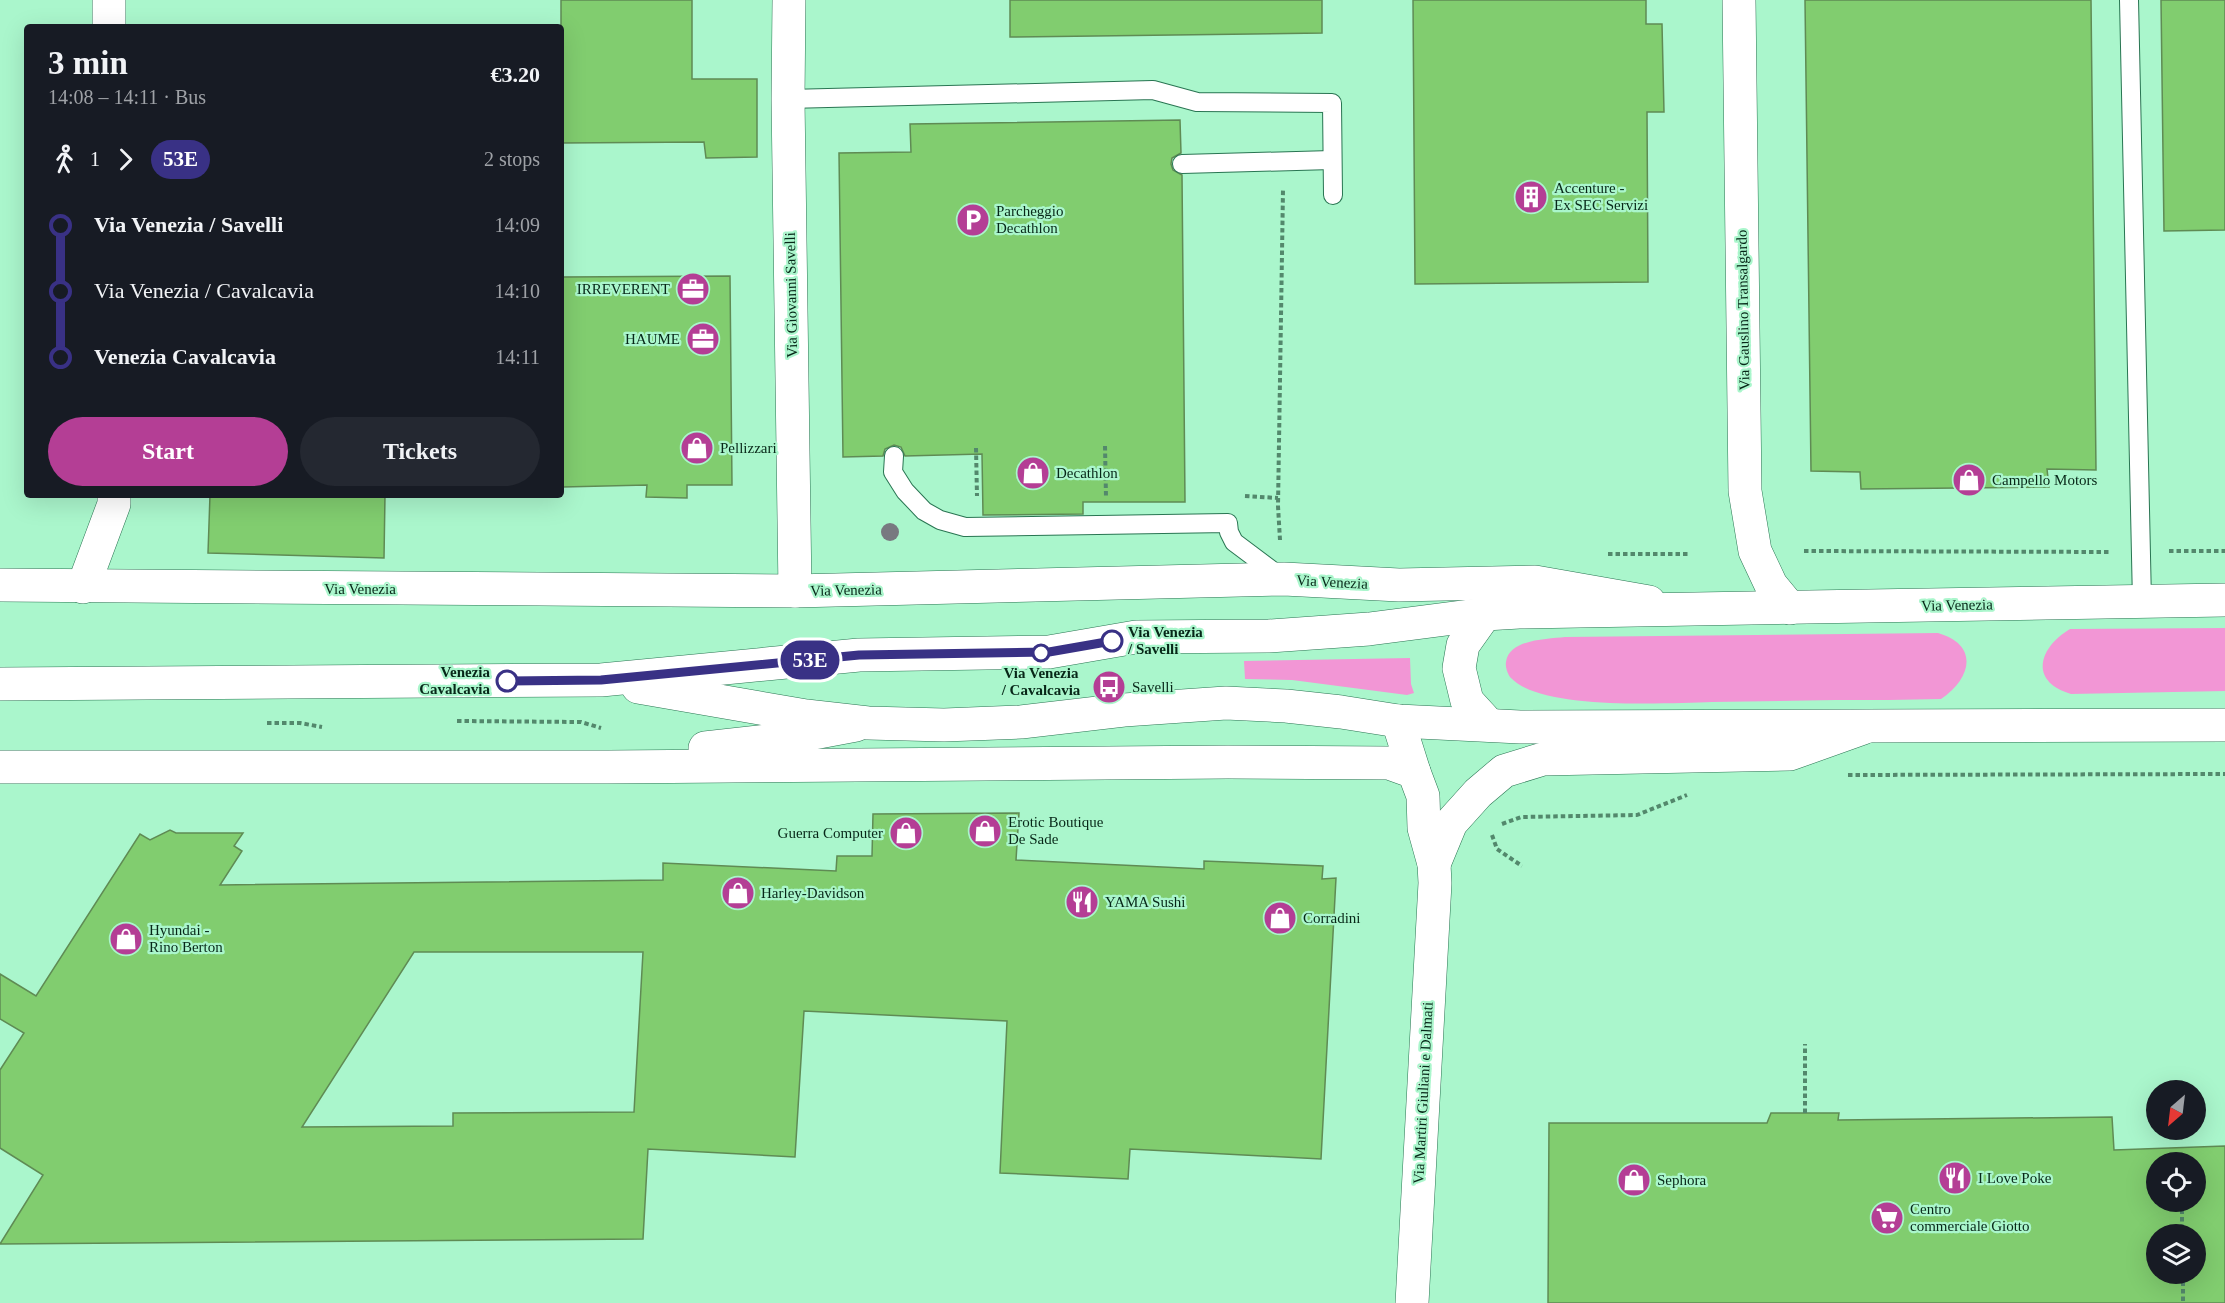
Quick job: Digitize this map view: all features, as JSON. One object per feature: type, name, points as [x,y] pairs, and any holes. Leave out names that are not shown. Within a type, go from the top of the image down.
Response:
[{"type":"street","points":[[109,0],[110,24]]},
{"type":"street","name":"Via Giovanni Savelli","points":[[789,0],[795,591]]},
{"type":"street","name":"Via Gauslino Transalgardo","points":[[1738,0],[1745,491],[1755,551],[1771,585],[1790,608]]},
{"type":"street","points":[[83,587],[114,504],[114,498]]},
{"type":"street","name":"Via Venezia","points":[[0,585],[795,591],[1284,579],[1399,585],[1535,582],[1689,609]]},
{"type":"street","name":"Via Venezia","points":[[0,684],[601,680],[859,655],[1049,652],[1136,637],[1269,636],[1358,630],[1485,614],[2225,600]]},
{"type":"street","points":[[1485,614],[1463,645],[1459,668],[1467,701],[1489,725]]},
{"type":"street","name":"Via Venezia","points":[[601,680],[746,707],[868,723],[944,725],[1021,722],[1124,710],[1226,703],[1286,706],[1398,721],[1520,727],[2225,725]]},
{"type":"street","points":[[1398,721],[1422,796],[1424,828],[1434,874]]},
{"type":"street","name":"Via Venezia","points":[[659,767],[710,747],[776,740],[868,723]]},
{"type":"street","name":"Via Venezia","points":[[1434,874],[1451,823],[1478,793],[1504,771],[1544,759],[1790,754],[1864,727]]},
{"type":"street","name":"Via Venezia","points":[[0,767],[659,767],[1228,762],[1389,763],[1414,772]]},
{"type":"street","name":"Via Martiri Giuliani e Dalmati","points":[[1412,1303],[1434,874]]},
{"type":"lane","points":[[2129,0],[2142,602]]},
{"type":"lane","points":[[789,99],[1153,90],[1197,102],[1332,104],[1333,195]]},
{"type":"lane","points":[[1182,164],[1332,160]]},
{"type":"lane","points":[[894,456],[893,472],[905,491],[924,511],[940,520],[976,528],[1228,523],[1228,532],[1234,542],[1284,579]]},
{"type":"path","points":[[1281,543],[1278,498],[1283,162]]},
{"type":"path","points":[[1105,446],[1106,524]]},
{"type":"path","points":[[976,448],[977,499]]},
{"type":"path","points":[[1245,496],[1278,498]]},
{"type":"path","points":[[1804,551],[2142,552],[2225,550]]},
{"type":"path","points":[[450,721],[581,722],[602,728]]},
{"type":"path","points":[[1844,776],[2225,774]]},
{"type":"path","points":[[1521,817],[1637,814],[1693,793]]},
{"type":"path","points":[[1490,829],[1497,849],[1522,866]]},
{"type":"path","points":[[1805,1044],[1805,1113]]},
{"type":"path","points":[[2183,1284],[2183,1303]]},
{"type":"shaded area","points":[[2225,628],[2225,691],[2071,694],[2058,689],[2044,673],[2045,655],[2051,645],[2070,629]]},
{"type":"shaded area","points":[[1938,633],[1951,638],[1960,646],[1965,654],[1966,663],[1959,682],[1941,699],[1607,703],[1549,696],[1527,689],[1511,678],[1506,666],[1509,654],[1522,645],[1565,637]]},
{"type":"shaded area","points":[[1410,658],[1411,684],[1414,693],[1407,695],[1292,680],[1245,679],[1244,661]]},
{"type":"building","points":[[561,0],[692,0],[692,79],[757,79],[757,157],[706,158],[704,142],[564,143],[564,24],[561,24]]},
{"type":"building","points":[[1010,0],[1322,0],[1322,33],[1010,37]]},
{"type":"building","name":"Accenture - Ex SEC Servizi","points":[[1413,0],[1646,0],[1646,24],[1662,24],[1664,112],[1647,112],[1648,282],[1415,284]]},
{"type":"building","points":[[1805,0],[2091,0],[2096,470],[2047,469],[2049,487],[1861,489],[1860,472],[1811,471]]},
{"type":"building","points":[[2161,0],[2225,0],[2225,230],[2164,231]]},
{"type":"building","points":[[1180,120],[1181,153],[1172,158],[1171,164],[1173,170],[1182,175],[1185,502],[1083,502],[1083,514],[983,515],[982,454],[905,456],[901,447],[894,445],[885,449],[883,456],[843,457],[839,153],[911,152],[910,124]]},
{"type":"building","points":[[730,276],[732,485],[687,485],[687,498],[646,497],[647,485],[564,487],[564,277]]},
{"type":"building","points":[[210,498],[385,498],[384,558],[208,553]]},
{"type":"building","points":[[1019,813],[1016,860],[1204,869],[1204,861],[1323,866],[1322,879],[1336,878],[1321,1159],[1130,1149],[1128,1179],[1000,1173],[1007,1021],[804,1011],[795,1157],[648,1149],[643,1239],[0,1244],[43,1175],[0,1148],[0,1070],[24,1033],[0,1019],[0,974],[36,996],[140,834],[150,840],[170,830],[176,833],[243,833],[234,846],[242,851],[220,885],[663,880],[663,863],[836,871],[837,856],[872,856],[873,814]],"holes":[[[414,952],[643,952],[634,1112],[453,1113],[453,1126],[302,1127]]]},
{"type":"building","name":"Centro commerciale Giotto","points":[[1771,1113],[1839,1113],[1838,1120],[2112,1117],[2114,1150],[2225,1146],[2225,1303],[1548,1303],[1549,1123],[1767,1123]]},
{"type":"bus line","name":"53E","points":[[507,681],[601,680],[859,655],[1049,652],[1112,641]]},
{"type":"place","name":"Accenture - Ex SEC Servizi","points":[[1531,197]]},
{"type":"place","name":"Parcheggio Decathlon","points":[[973,220]]},
{"type":"place","name":"IRREVERENT","points":[[693,289]]},
{"type":"place","name":"HAUME","points":[[703,339]]},
{"type":"place","name":"Pellizzari","points":[[697,448]]},
{"type":"place","name":"Decathlon","points":[[1033,473]]},
{"type":"place","name":"Campello Motors","points":[[1969,480]]},
{"type":"place","name":"Via Venezia / Savelli","points":[[1112,641]]},
{"type":"place","name":"Via Venezia / Cavalcavia","points":[[1041,653]]},
{"type":"place","name":"Venezia Cavalcavia","points":[[507,681]]},
{"type":"place","name":"Savelli","points":[[1109,687]]},
{"type":"place","name":"Erotic Boutique De Sade","points":[[985,831]]},
{"type":"place","name":"Guerra Computer","points":[[906,833]]},
{"type":"place","name":"Harley-Davidson","points":[[738,893]]},
{"type":"place","name":"YAMA Sushi","points":[[1082,902]]},
{"type":"place","name":"Corradini","points":[[1280,918]]},
{"type":"place","name":"Hyundai - Rino Berton","points":[[126,939]]},
{"type":"place","name":"I Love Poke","points":[[1955,1178]]},
{"type":"place","name":"Sephora","points":[[1634,1180]]},
{"type":"place","name":"Centro commerciale Giotto","points":[[1887,1218]]}]
